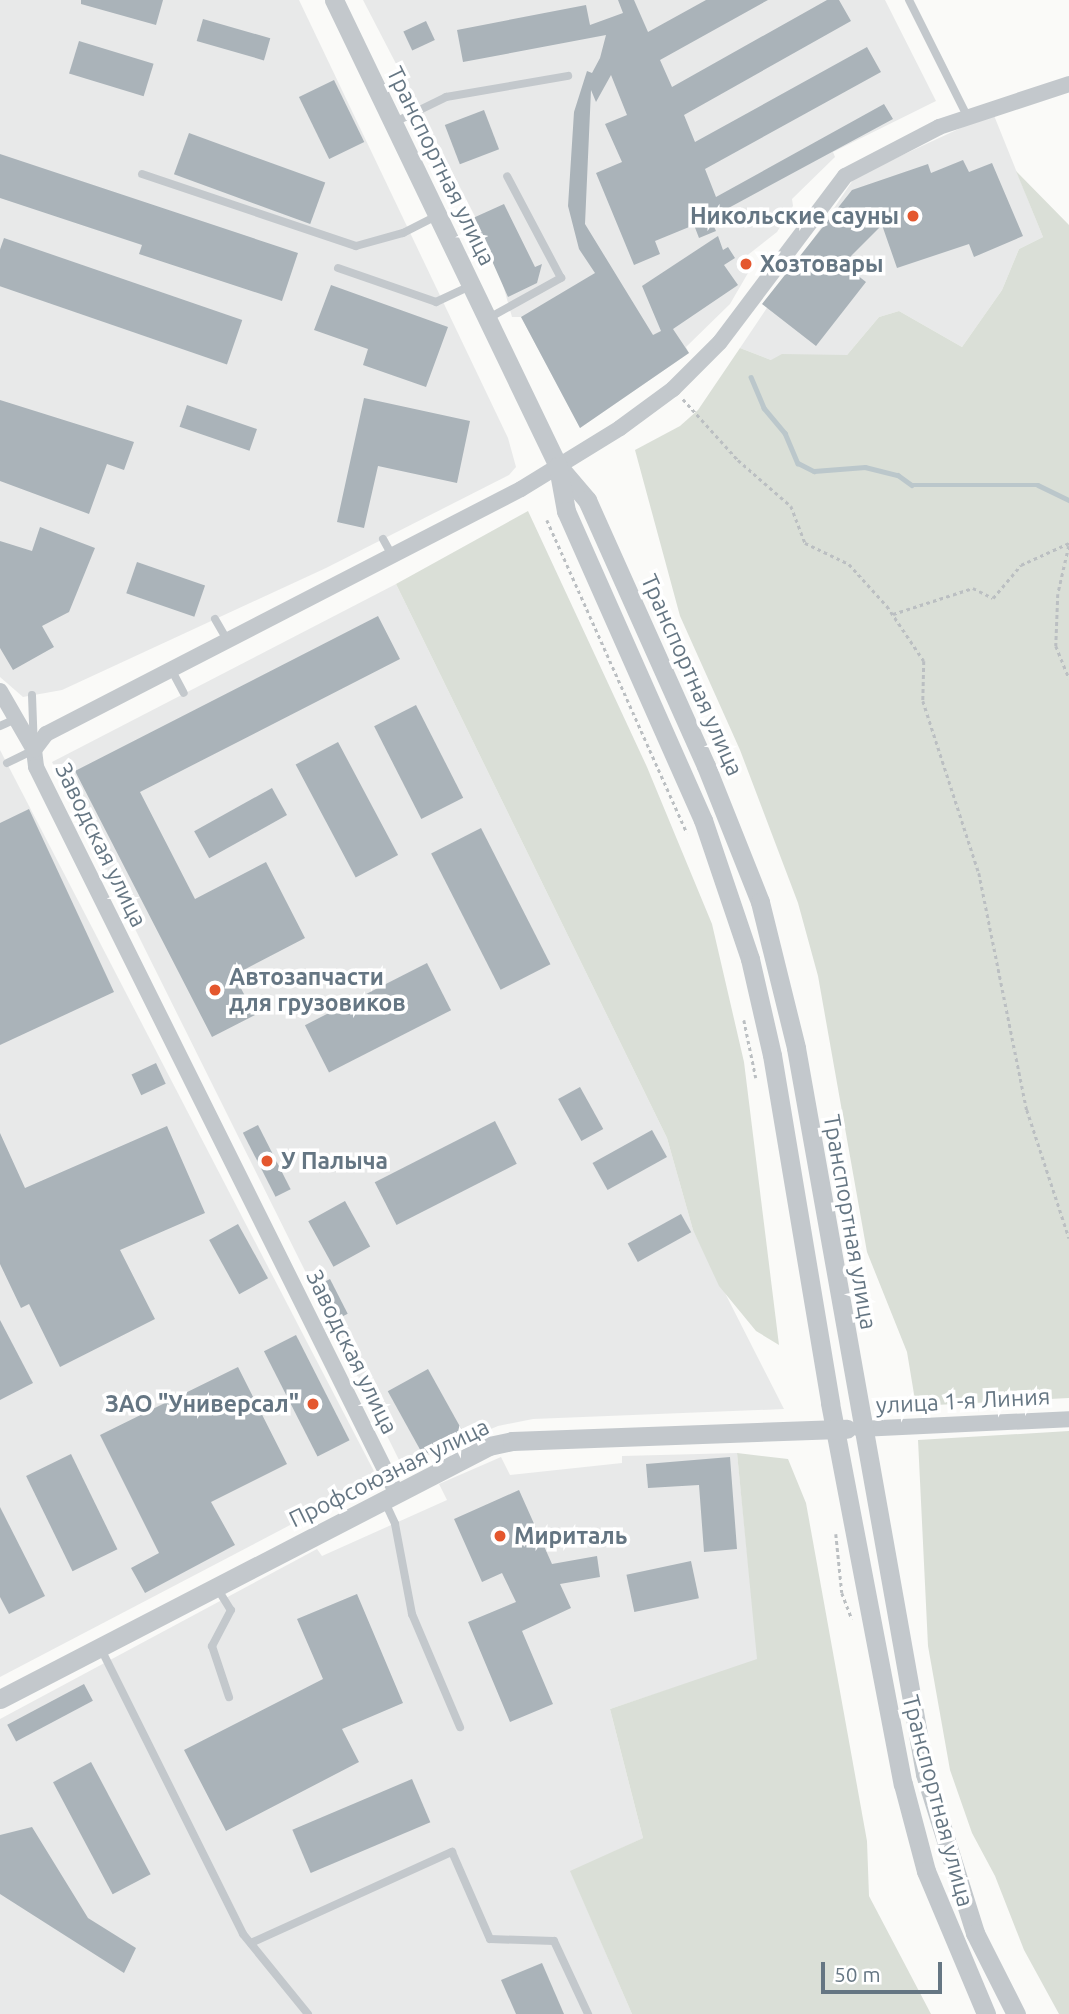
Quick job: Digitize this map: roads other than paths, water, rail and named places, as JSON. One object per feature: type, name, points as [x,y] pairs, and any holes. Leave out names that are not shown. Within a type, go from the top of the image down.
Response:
[{"type":"street","name":"Транспортная улица","points":[[334,0],[558,466],[587,500],[706,766],[760,902],[796,1048],[860,1429],[925,1774],[975,1933],[1016,2014]]},
{"type":"street","name":"Заводская улица","points":[[390,1497],[36,767],[34,750],[46,734],[558,466],[673,389],[720,342],[845,176],[881,154],[967,116],[1069,84]]},
{"type":"street","name":"Транспортная улица","points":[[558,466],[566,511],[702,820],[750,959],[772,1055],[836,1430],[902,1784],[926,1871],[986,2014]]},
{"type":"street","points":[[0,691],[34,750]]},
{"type":"street","name":"улица 1-я Линия","points":[[860,1429],[1069,1419]]},
{"type":"street","name":"Профсоюзная улица","points":[[0,1699],[489,1446],[512,1441],[860,1429]]},
{"type":"lane","points":[[909,0],[967,116]]},
{"type":"lane","points":[[393,123],[446,97],[568,76]]},
{"type":"lane","points":[[142,174],[356,246],[403,233],[438,216]]},
{"type":"lane","points":[[487,319],[561,278],[507,176]]},
{"type":"lane","points":[[338,268],[436,302],[471,286]]},
{"type":"lane","points":[[383,539],[392,555]]},
{"type":"lane","points":[[215,619],[227,640]]},
{"type":"lane","points":[[171,669],[184,694]]},
{"type":"lane","points":[[7,764],[34,750],[32,695]]},
{"type":"lane","points":[[0,726],[16,719]]},
{"type":"lane","points":[[390,1497],[412,1614],[460,1727]]},
{"type":"lane","points":[[217,1588],[231,1610],[212,1646],[229,1697]]},
{"type":"lane","points":[[100,1647],[251,1943],[308,2014]]},
{"type":"lane","points":[[251,1943],[452,1852],[490,1939],[554,1941],[588,2014]]},
{"type":"waterway","points":[[751,377],[764,408],[785,433],[798,463],[814,471],[865,467],[898,475],[912,485],[1038,485],[1069,500]]},
{"type":"place","name":"Никольские сауны","points":[[913,216]]},
{"type":"place","name":"Хозтовары","points":[[746,264]]},
{"type":"place","name":"Автозапчасти для грузовиков","points":[[215,990]]},
{"type":"place","name":"У Палыча","points":[[267,1161]]},
{"type":"place","name":"ЗАО \"Универсал\"","points":[[313,1404]]},
{"type":"place","name":"Мириталь","points":[[500,1536]]}]
